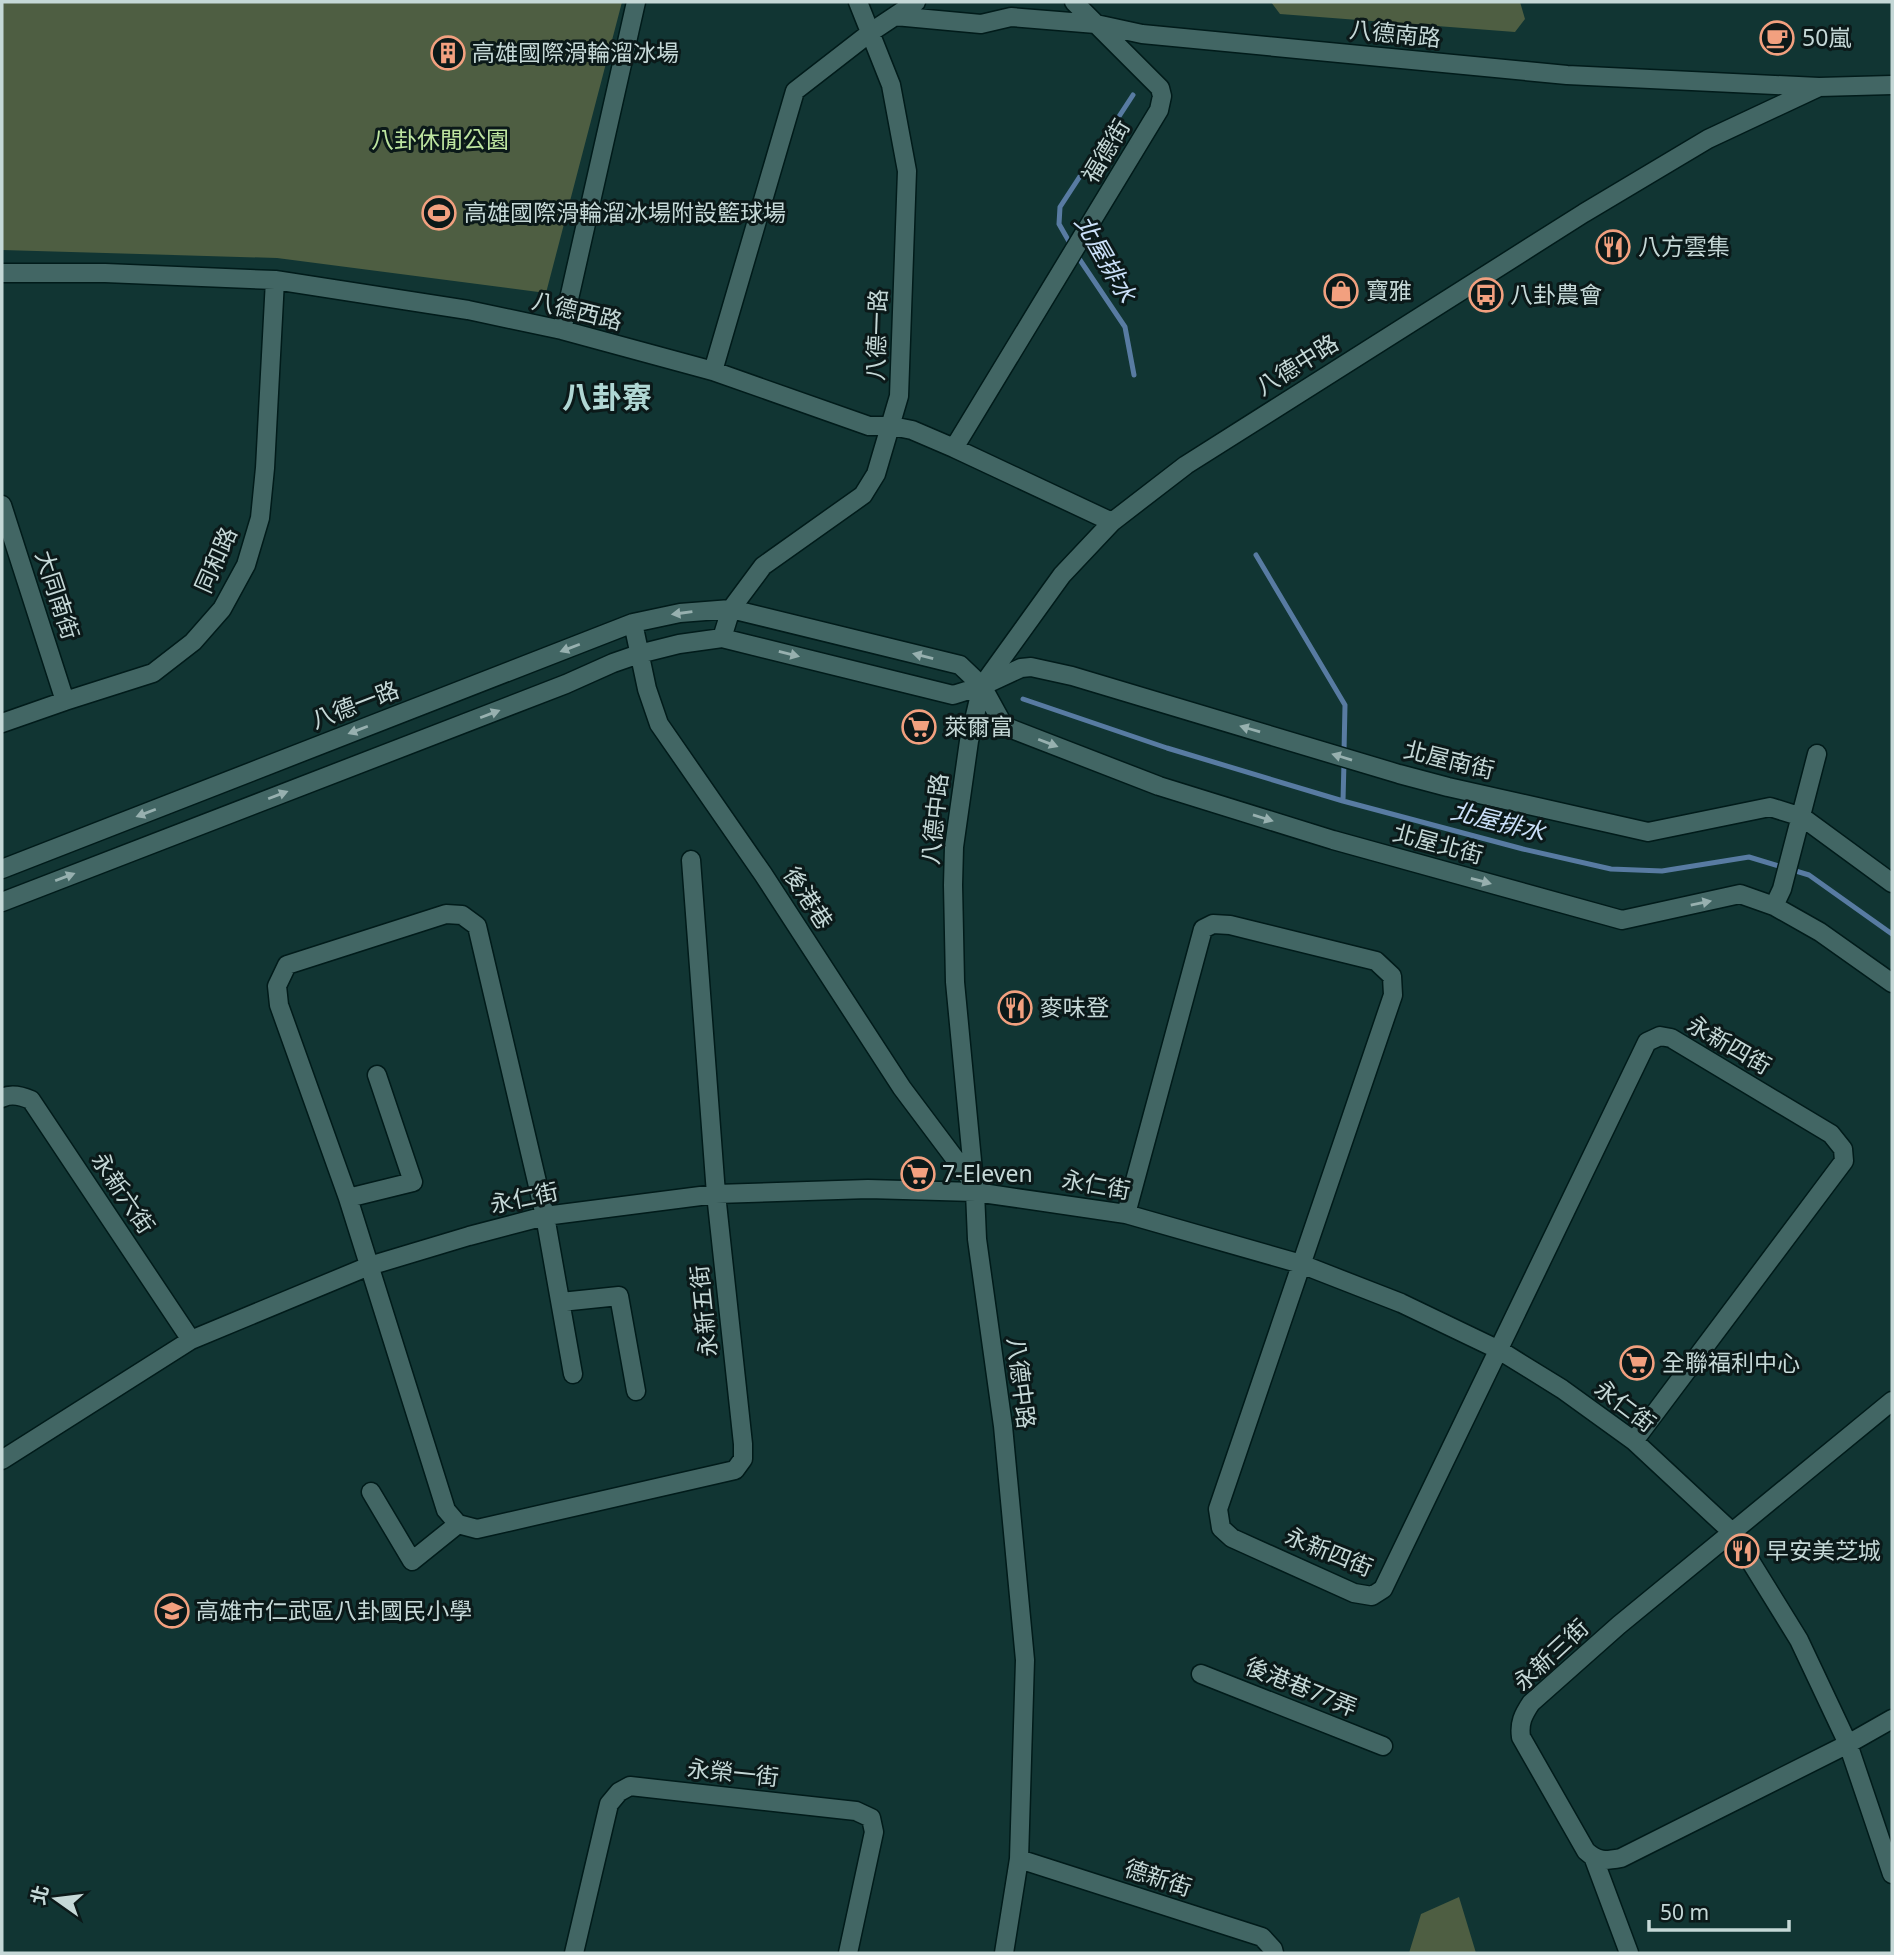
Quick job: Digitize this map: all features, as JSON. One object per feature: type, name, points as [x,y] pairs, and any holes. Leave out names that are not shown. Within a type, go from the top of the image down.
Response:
[{"type":"street","points":[[562,330],[636,2]]},
{"type":"street","name":"八德一路","points":[[722,638],[732,609],[763,566],[863,495],[876,474],[899,396],[907,171],[891,85],[858,2]]},
{"type":"street","points":[[713,371],[795,91],[871,32],[916,2]]},
{"type":"street","name":"福德街","points":[[954,448],[1159,110],[1162,96],[1160,88],[1074,2]]},
{"type":"street","name":"八德南路","points":[[895,16],[981,23],[1011,17],[1096,24],[1142,34],[1567,75],[1819,87],[1892,85]]},
{"type":"street","name":"八德中路","points":[[1004,1953],[1019,1859],[1025,1660],[1003,1426],[977,1239],[955,982],[953,884],[954,847],[969,741],[982,686],[1062,575],[1112,522],[1186,465],[1584,213],[1708,139],[1819,87]]},
{"type":"street","name":"八德西路","points":[[2,273],[105,273],[275,280],[468,310],[562,330],[713,371],[869,426],[892,426],[912,430],[1112,522]]},
{"type":"street","name":"同和路","points":[[2,723],[153,673],[193,642],[222,609],[246,565],[260,518],[275,280]]},
{"type":"street","name":"大同南街","points":[[2,505],[65,701]]},
{"type":"street","name":"八德一路","points":[[2,869],[633,623],[680,613],[732,609],[960,665],[982,686]]},
{"type":"street","name":"後港巷","points":[[633,623],[648,690],[659,724],[764,874],[902,1088],[974,1188]]},
{"type":"street","points":[[2,902],[553,690],[613,663],[679,644],[722,638],[953,695],[982,686]]},
{"type":"street","name":"北屋南街","points":[[982,686],[1021,668],[1031,667],[1072,676],[1399,774],[1648,832],[1770,807],[1802,817],[1892,883]]},
{"type":"street","name":"北屋北街","points":[[982,686],[1004,726],[1158,786],[1333,840],[1622,920],[1740,894],[1774,906],[1821,932],[1892,983]]},
{"type":"street","points":[[1774,906],[1782,889],[1817,754]]},
{"type":"street","name":"永新五街","points":[[457,1524],[477,1529],[735,1470],[744,1460],[716,1194],[691,860]]},
{"type":"street","points":[[372,1492],[412,1561],[457,1524],[446,1510],[348,1198],[279,1005],[277,986],[287,965],[446,914],[462,915],[477,926],[545,1216],[573,1374]]},
{"type":"street","name":"永新四街","points":[[1126,1214],[1203,929],[1213,924],[1230,925],[1376,961],[1392,976],[1393,995],[1218,1509],[1221,1528],[1232,1538],[1354,1593],[1372,1596],[1383,1589],[1647,1042],[1660,1036],[1671,1038],[1831,1134],[1843,1149],[1844,1161],[1634,1441]]},
{"type":"street","points":[[348,1198],[413,1182],[377,1075]]},
{"type":"street","name":"永新六街","points":[[2,1098],[7,1095],[31,1100],[191,1340]]},
{"type":"street","name":"永仁街","points":[[5,1452],[191,1340],[369,1266],[545,1216],[716,1194],[974,1188],[1126,1214],[1301,1264],[1401,1303],[1499,1350],[1562,1389],[1634,1441],[1733,1533],[1799,1640],[1849,1744],[1892,1874]]},
{"type":"street","points":[[561,1301],[619,1296],[636,1391]]},
{"type":"street","name":"永新三街","points":[[1629,1953],[1594,1859],[1586,1851],[1521,1737],[1523,1716],[1531,1703],[1619,1625],[1892,1401]]},
{"type":"street","name":"後港巷77弄","points":[[1201,1674],[1383,1746]]},
{"type":"street","points":[[1594,1859],[1608,1861],[1621,1858],[1892,1720]]},
{"type":"street","name":"永榮一街","points":[[575,1953],[609,1804],[619,1792],[630,1786],[856,1811],[871,1818],[874,1832],[848,1953]]},
{"type":"street","name":"德新街","points":[[1019,1859],[1262,1937],[1274,1953]]},
{"type":"green space","name":"八卦休閒公園","points":[[2,2],[622,2],[546,293],[277,258],[2,250]]},
{"type":"green space","points":[[1271,2],[1520,2],[1525,19],[1515,32],[1280,14]]},
{"type":"green space","points":[[1459,1897],[1476,1953],[1409,1953],[1421,1914]]},
{"type":"waterway","name":"北屋排水","points":[[1071,245],[1059,224],[1060,207],[1133,95]]},
{"type":"waterway","name":"北屋排水","points":[[1076,254],[1125,327],[1134,375]]},
{"type":"waterway","name":"北屋排水","points":[[1256,555],[1345,705],[1344,752]]},
{"type":"waterway","name":"北屋排水","points":[[1023,699],[1167,748],[1343,801],[1523,849],[1611,869],[1662,871],[1749,857],[1809,875],[1892,934]]},
{"type":"waterway","name":"北屋排水","points":[[1343,801],[1344,762]]},
{"type":"place","name":"50嵐","points":[[1777,38]]},
{"type":"place","name":"高雄國際滑輪溜冰場","points":[[448,53]]},
{"type":"place","name":"高雄國際滑輪溜冰場附設籃球場","points":[[439,213]]},
{"type":"place","name":"八方雲集","points":[[1613,247]]},
{"type":"place","name":"寶雅","points":[[1341,291]]},
{"type":"place","name":"八卦農會","points":[[1486,295]]},
{"type":"place","name":"萊爾富","points":[[919,727]]},
{"type":"place","name":"麥味登","points":[[1015,1008]]},
{"type":"place","name":"7-Eleven","points":[[918,1174]]},
{"type":"place","name":"全聯福利中心","points":[[1637,1363]]},
{"type":"place","name":"早安美芝城","points":[[1742,1551]]},
{"type":"place","name":"高雄市仁武區八卦國民小學","points":[[172,1611]]},
{"type":"district","name":"八卦寮","points":[[607,398]]}]
